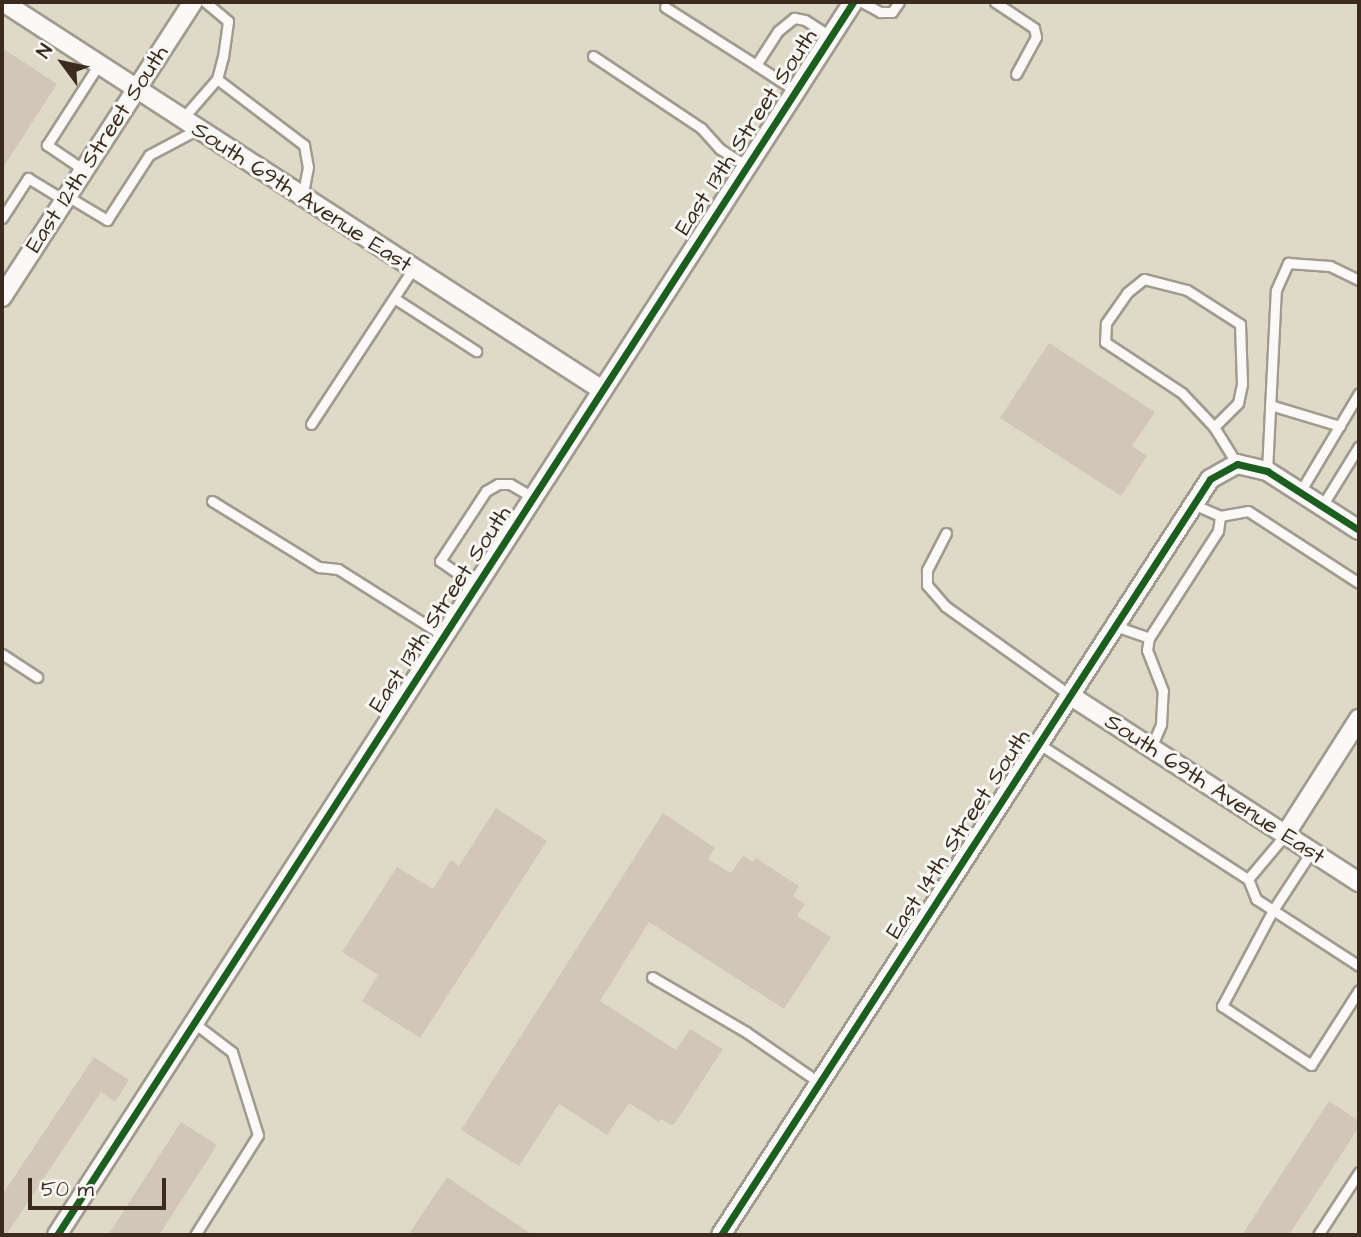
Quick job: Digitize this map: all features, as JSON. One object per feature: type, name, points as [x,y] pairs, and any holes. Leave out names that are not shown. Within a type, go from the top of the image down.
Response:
[{"type":"street","name":"South 69th Avenue East","points":[[3,2],[602,390]]},
{"type":"street","name":"East 12th Street South","points":[[2,297],[193,2]]},
{"type":"street","name":"East 13th Street South","points":[[57,1235],[446,637],[853,2]]},
{"type":"street","points":[[1237,464],[1267,471],[1359,530]]},
{"type":"street","name":"East 14th Street South","points":[[721,1235],[1193,503],[1210,479],[1237,464]]},
{"type":"street","name":"South 69th Avenue East","points":[[1071,696],[1359,882]]},
{"type":"street","points":[[1285,835],[1359,719]]},
{"type":"lane","points":[[2,218],[28,178],[107,220],[149,155],[190,124],[217,79],[228,21],[205,2]]},
{"type":"lane","points":[[862,2],[880,12],[892,12],[899,2]]},
{"type":"lane","points":[[995,2],[1034,28],[1036,37],[1016,74]]},
{"type":"lane","points":[[665,7],[796,91]]},
{"type":"lane","points":[[756,65],[778,31],[794,18],[805,20],[831,37]]},
{"type":"lane","points":[[593,57],[701,128],[720,149],[747,166]]},
{"type":"lane","points":[[84,170],[47,145],[99,64]]},
{"type":"lane","points":[[217,79],[304,145],[308,167],[302,197]]},
{"type":"lane","points":[[1267,471],[1276,290],[1288,263],[1330,266],[1359,280]]},
{"type":"lane","points":[[311,424],[413,268]]},
{"type":"lane","points":[[1214,427],[1238,403],[1242,384],[1240,324],[1187,289],[1144,279],[1127,293],[1105,323],[1105,342],[1182,393],[1214,427],[1237,464]]},
{"type":"lane","points":[[394,298],[476,351]]},
{"type":"lane","points":[[1300,492],[1359,393]]},
{"type":"lane","points":[[1270,405],[1340,426]]},
{"type":"lane","points":[[1322,506],[1359,446]]},
{"type":"lane","points":[[478,587],[440,561],[486,491],[498,484],[510,484],[534,498]]},
{"type":"lane","points":[[212,501],[319,567],[338,569],[446,637]]},
{"type":"lane","points":[[1193,503],[1220,516],[1248,511],[1359,583]]},
{"type":"lane","points":[[1151,748],[1161,724],[1163,691],[1147,650],[1149,638],[1218,531],[1220,516]]},
{"type":"lane","points":[[946,533],[927,570],[927,585],[945,606],[1071,696]]},
{"type":"lane","points":[[1115,626],[1149,638]]},
{"type":"lane","points":[[2,654],[37,677]]},
{"type":"lane","points":[[1040,744],[1248,878],[1256,899],[1359,966]]},
{"type":"lane","points":[[1248,878],[1285,835]]},
{"type":"lane","points":[[1311,852],[1273,910],[1222,1006],[1311,1065],[1359,990]]},
{"type":"lane","points":[[652,976],[746,1032],[820,1083]]},
{"type":"lane","points":[[194,1023],[232,1052],[258,1135],[195,1235]]},
{"type":"lane","points":[[1318,1235],[1359,1172]]},
{"type":"building","points":[[2,48],[57,84],[2,169]]},
{"type":"building","points":[[1049,343],[1155,412],[1132,446],[1147,456],[1121,496],[1000,418]]},
{"type":"building","points":[[496,808],[547,841],[420,1038],[362,1001],[378,975],[342,952],[397,867],[433,889],[451,860],[459,866]]},
{"type":"building","points":[[663,813],[715,848],[708,859],[731,873],[743,856],[753,862],[756,858],[799,886],[793,896],[805,904],[797,916],[831,937],[784,1009],[649,922],[600,1001],[676,1050],[690,1029],[723,1049],[675,1123],[671,1125],[661,1119],[659,1122],[629,1103],[607,1135],[559,1104],[519,1166],[461,1130]]},
{"type":"building","points":[[94,1057],[129,1080],[115,1102],[101,1092],[6,1235],[2,1235],[2,1195]]},
{"type":"building","points":[[1329,1101],[1359,1121],[1359,1127],[1289,1235],[1242,1235]]},
{"type":"building","points":[[181,1122],[217,1145],[159,1235],[108,1235]]},
{"type":"building","points":[[447,1177],[454,1182],[533,1235],[408,1235]]},
{"type":"cycle path","points":[[57,1235],[853,2]]},
{"type":"cycle path","points":[[721,1235],[1210,479],[1237,464],[1267,471],[1359,530]]}]
